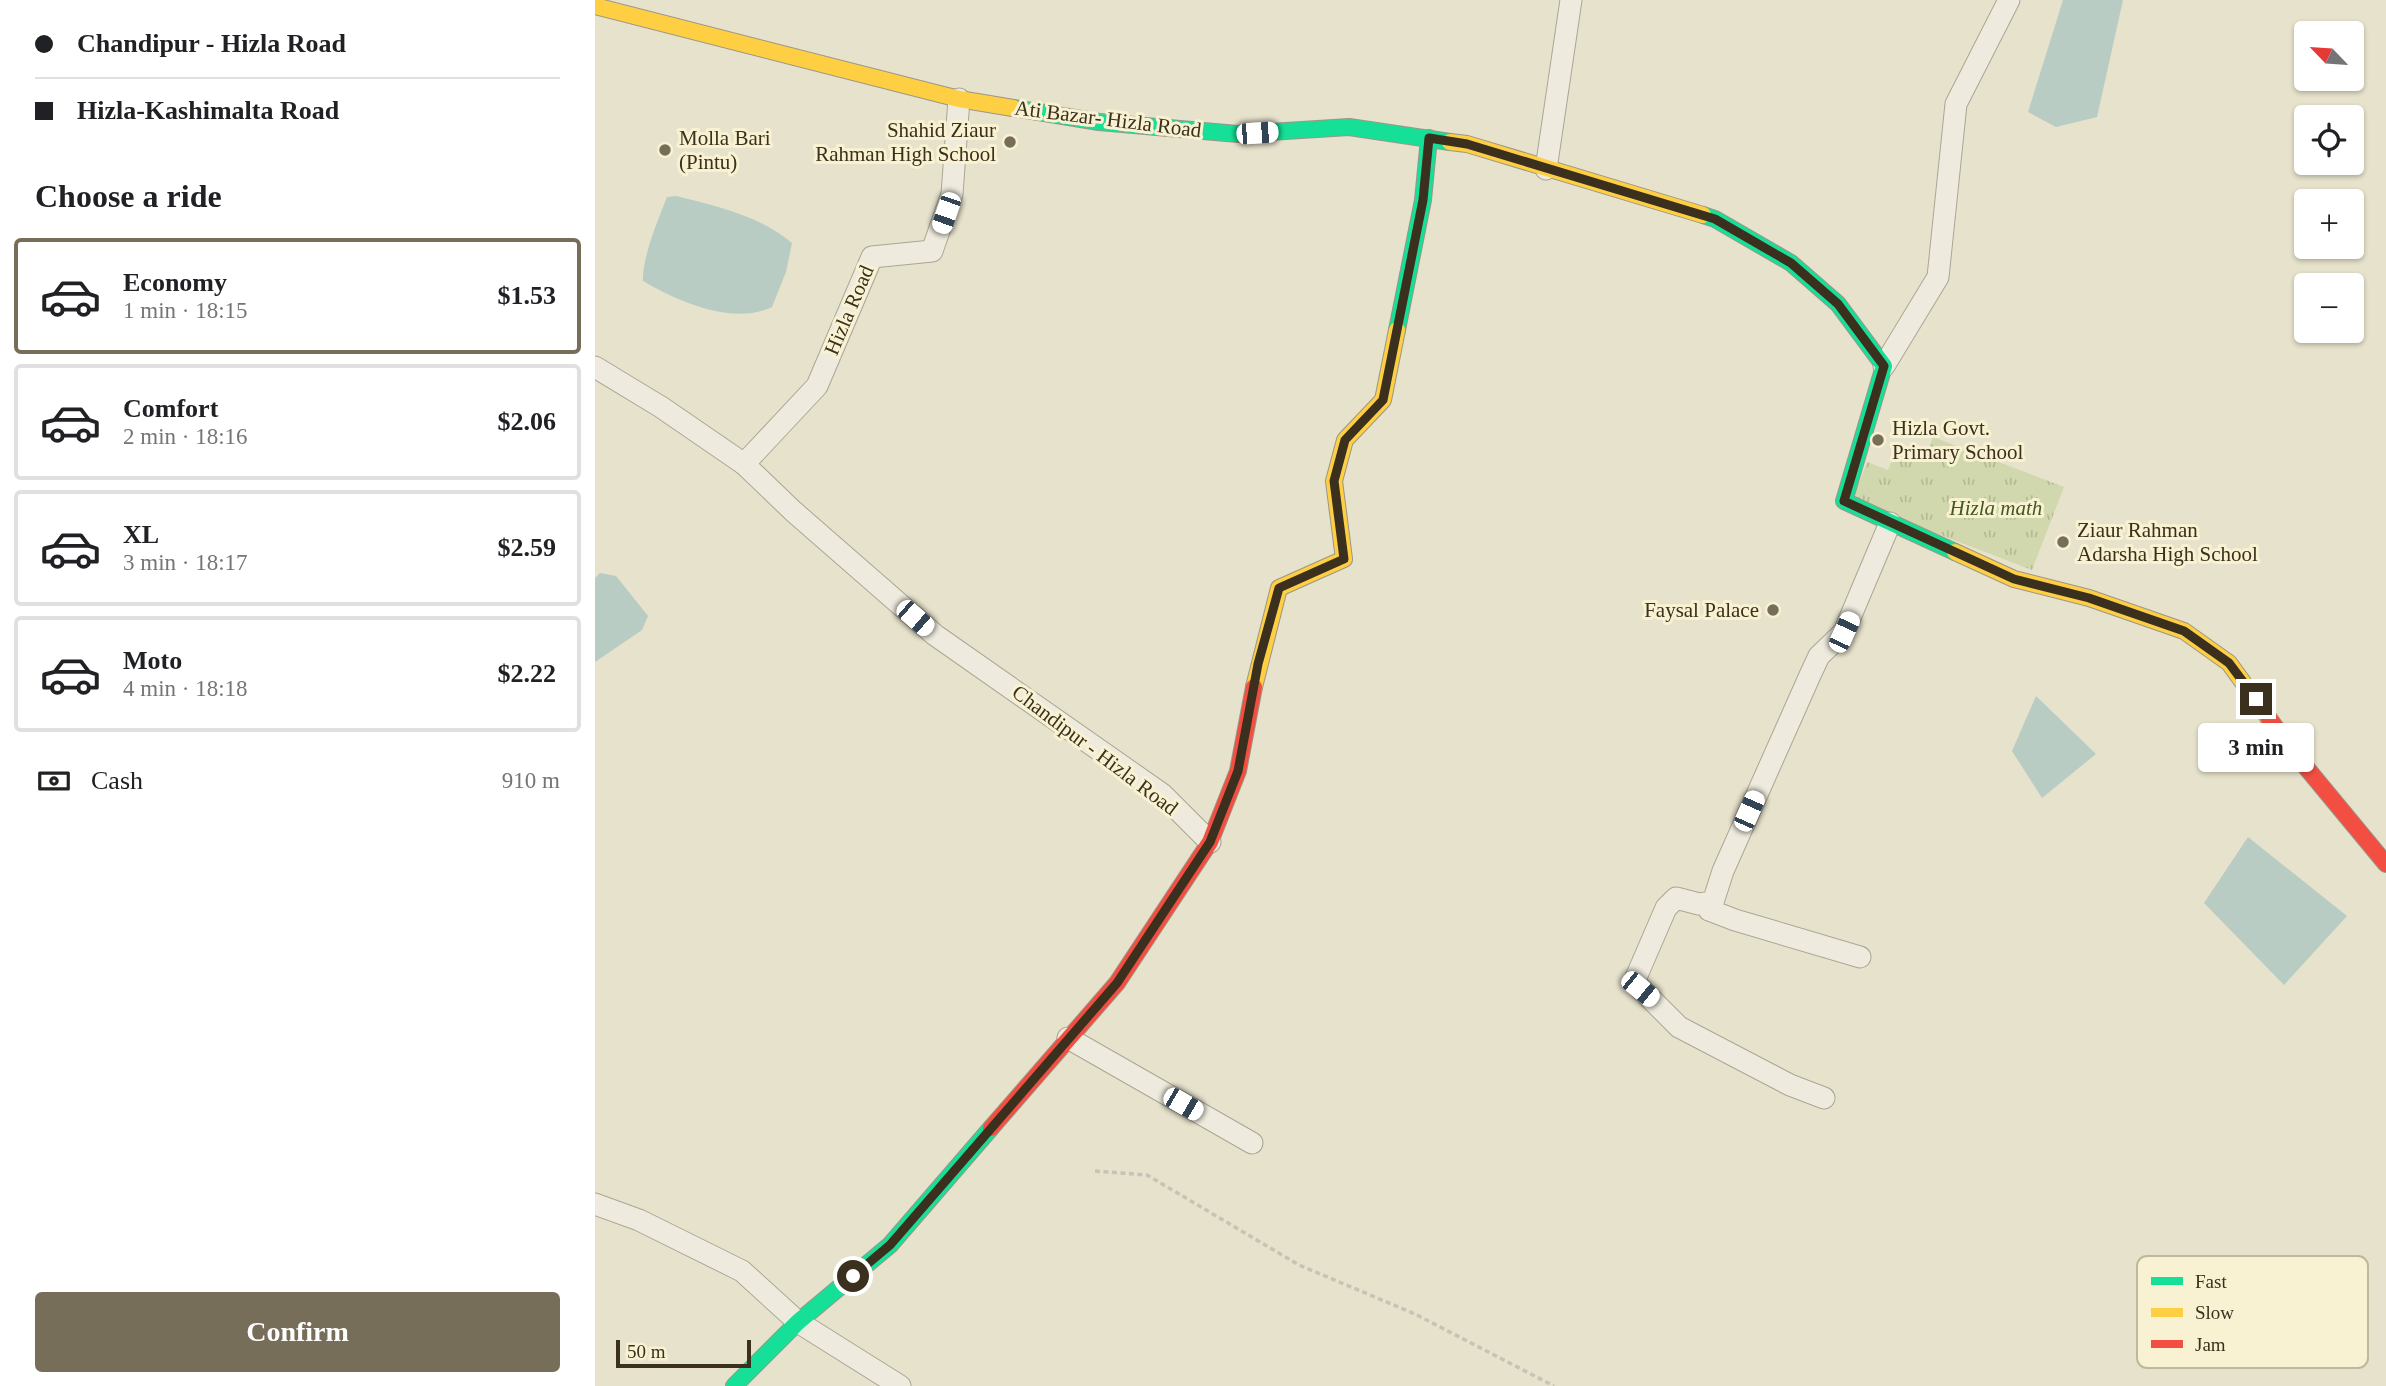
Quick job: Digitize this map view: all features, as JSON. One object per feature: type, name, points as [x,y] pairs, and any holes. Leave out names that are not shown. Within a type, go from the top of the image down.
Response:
[{"type":"street","points":[[1546,169],[1571,0]]},
{"type":"street","points":[[2009,0],[1956,104],[1938,277],[1884,366],[1844,501],[2014,579],[2089,598],[2184,631],[2229,663],[2295,754],[2386,864]]},
{"type":"street","name":"Ati Bazar- Hizla Road","points":[[595,6],[959,100],[1100,122],[1238,134],[1349,127],[1467,144],[1715,219],[1791,263],[1838,304],[1884,366]]},
{"type":"street","name":"Hizla Road","points":[[744,464],[817,386],[872,257],[932,251],[952,194],[959,100]]},
{"type":"street","points":[[734,1386],[798,1322],[890,1245],[1117,983],[1210,842],[1238,771],[1258,664],[1279,588],[1344,559],[1334,481],[1345,440],[1383,400],[1423,200],[1429,138]]},
{"type":"street","name":"Chandipur - Hizla Road","points":[[595,367],[661,407],[744,464],[793,511],[935,635],[1162,794],[1210,842]]},
{"type":"street","points":[[1860,957],[1709,910],[1723,871],[1811,673],[1819,656],[1844,632],[1890,523]]},
{"type":"street","points":[[1713,902],[1699,904],[1676,898],[1666,908],[1634,982],[1679,1027],[1790,1085],[1823,1098]]},
{"type":"street","points":[[1069,1038],[1252,1143]]},
{"type":"street","points":[[595,1204],[639,1220],[742,1271],[798,1322],[900,1386]]},
{"type":"path","points":[[1095,1171],[1147,1175],[1299,1265],[1415,1314],[1554,1386]]},
{"type":"green space","name":"Hizla math","points":[[1933,437],[2064,487],[2032,570],[1852,501],[1867,462],[1888,470],[1898,446],[1926,456]]},
{"type":"shaded area","points":[[2063,0],[2123,0],[2097,117],[2056,127],[2028,112]]},
{"type":"shaded area","points":[[676,196],[752,219],[792,243],[786,272],[772,307],[740,314],[706,309],[643,281],[648,250],[659,217],[667,197]]},
{"type":"shaded area","points":[[600,573],[616,576],[648,616],[642,630],[595,662],[595,578]]},
{"type":"shaded area","points":[[2036,696],[2096,754],[2042,798],[2012,751]]},
{"type":"shaded area","points":[[2248,837],[2347,916],[2284,985],[2204,903]]},
{"type":"traffic: fast","points":[[1013,108],[1099,122],[1238,134],[1349,127],[1450,142]]},
{"type":"traffic: fast","points":[[1397,330],[1423,200],[1429,138]]},
{"type":"traffic: fast","points":[[1703,215],[1715,219],[1791,263],[1838,304],[1884,366],[1844,501],[1955,552]]},
{"type":"traffic: fast","points":[[734,1386],[798,1322],[890,1245],[991,1128]]},
{"type":"traffic: slow","points":[[595,6],[959,99],[1013,108]]},
{"type":"traffic: slow","points":[[1450,142],[1467,144],[1703,215]]},
{"type":"traffic: slow","points":[[1254,687],[1279,588],[1344,559],[1334,481],[1345,440],[1383,400],[1397,330]]},
{"type":"traffic: slow","points":[[1955,552],[2014,579],[2089,598],[2184,631],[2229,663],[2268,717]]},
{"type":"traffic: jam","points":[[991,1128],[1117,983],[1210,842],[1238,771],[1254,687]]},
{"type":"traffic: jam","points":[[2268,717],[2295,754],[2386,864]]},
{"type":"place","name":"Shahid Ziaur Rahman High School","points":[[1010,142]]},
{"type":"place","name":"Molla Bari (Pintu)","points":[[665,150]]},
{"type":"place","name":"Hizla Govt. Primary School","points":[[1878,440]]},
{"type":"place","name":"Ziaur Rahman Adarsha High School","points":[[2063,542]]},
{"type":"place","name":"Faysal Palace","points":[[1773,610]]},
{"type":"route","points":[[853,1276],[890,1245],[1117,983],[1210,842],[1238,771],[1258,664],[1279,588],[1344,559],[1334,481],[1345,440],[1383,400],[1423,200],[1429,138],[1467,144],[1715,219],[1791,263],[1838,304],[1884,366],[1844,501],[2014,579],[2089,598],[2184,631],[2229,663],[2256,699]]}]
